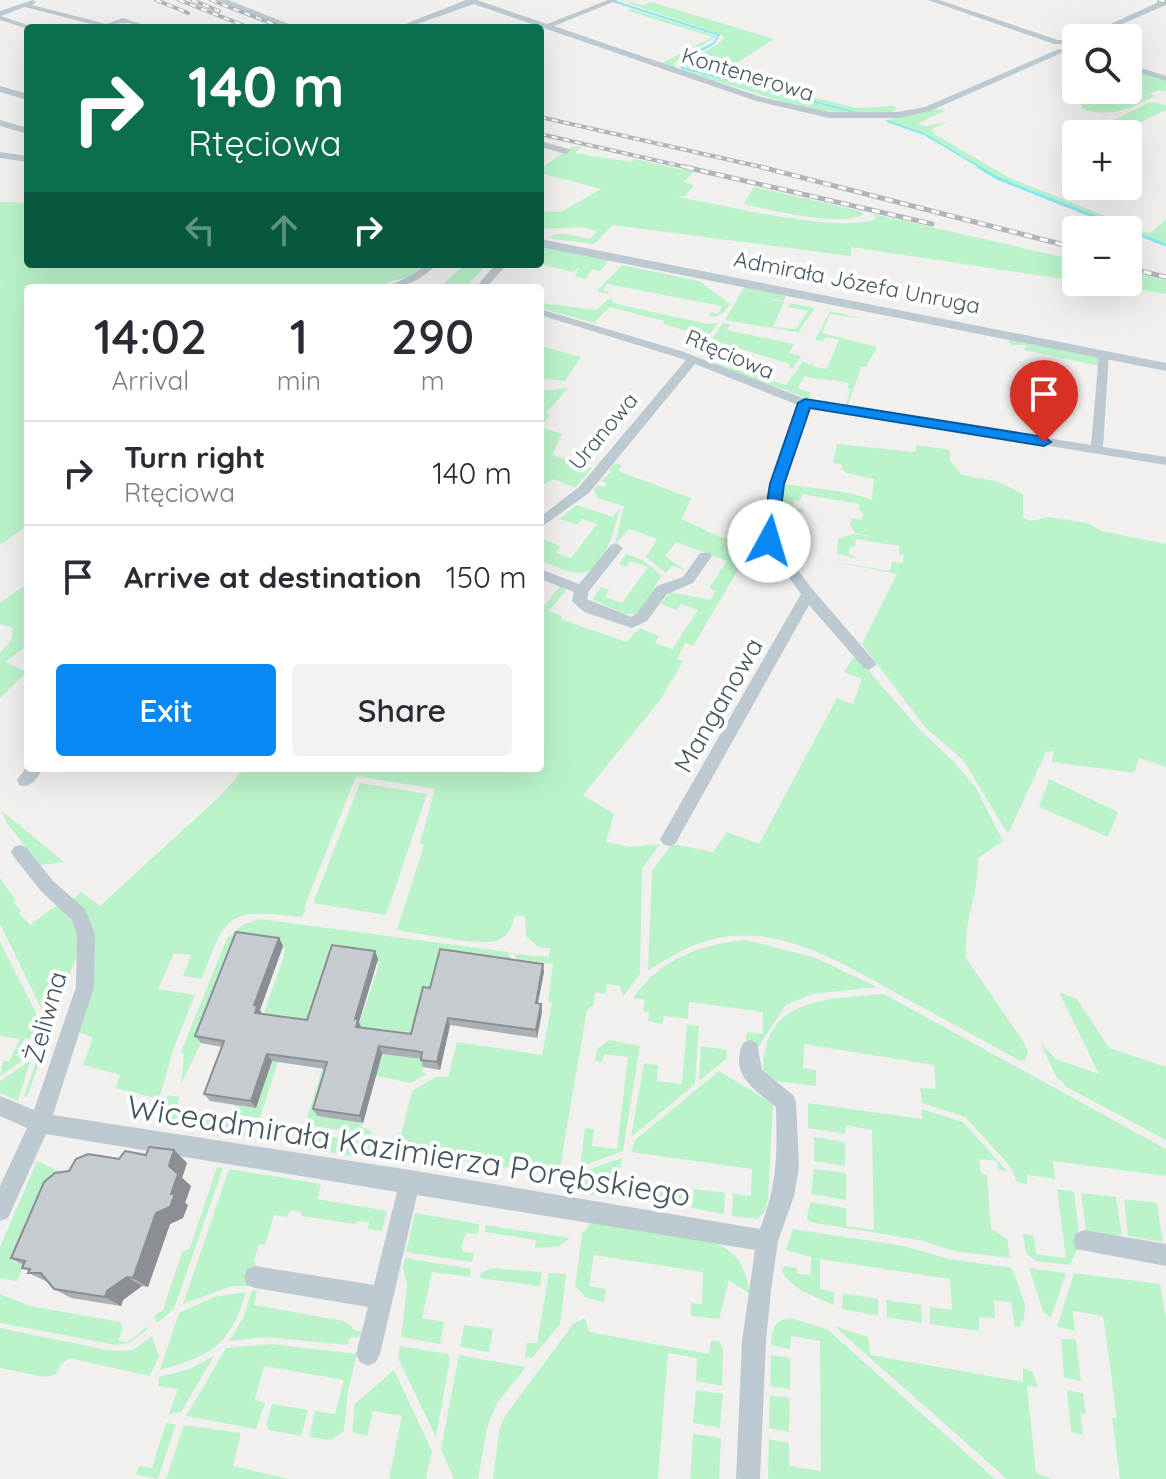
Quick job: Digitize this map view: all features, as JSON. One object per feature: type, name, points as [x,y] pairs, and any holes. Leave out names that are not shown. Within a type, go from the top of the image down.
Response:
[{"type":"street","points":[[0,16],[37,0]]},
{"type":"street","points":[[222,0],[285,24]]},
{"type":"street","points":[[932,0],[1060,47]]},
{"type":"street","points":[[410,24],[472,1]]},
{"type":"street","name":"Kontenerowa","points":[[472,1],[537,24]]},
{"type":"street","points":[[546,27],[611,1]]},
{"type":"street","points":[[1116,24],[1166,2]]},
{"type":"street","points":[[25,5],[92,24]]},
{"type":"street","points":[[0,16],[24,25]]},
{"type":"street","points":[[112,24],[123,20],[136,24]]},
{"type":"street","name":"Kontenerowa","points":[[546,27],[771,103],[840,116],[889,116],[927,109],[1060,47]]},
{"type":"street","points":[[1142,71],[1166,79]]},
{"type":"street","points":[[0,89],[24,96]]},
{"type":"street","points":[[0,123],[24,130]]},
{"type":"street","points":[[544,145],[566,151]]},
{"type":"street","points":[[0,155],[24,158]]},
{"type":"street","name":"Admirała Józefa Unruga","points":[[544,244],[1166,367]]},
{"type":"street","points":[[399,284],[427,268]]},
{"type":"street","points":[[484,284],[498,268]]},
{"type":"street","name":"Rtęciowa","points":[[544,313],[693,359],[805,403],[1166,461]]},
{"type":"street","points":[[1097,450],[1105,355]]},
{"type":"street","name":"Uranowa","points":[[544,521],[584,490],[693,359]]},
{"type":"street","points":[[805,403],[777,484],[768,536],[773,549],[808,594],[869,664]]},
{"type":"street","points":[[616,548],[577,597],[583,605],[632,623],[642,617],[662,590],[688,580],[705,556]]},
{"type":"street","points":[[544,576],[582,590]]},
{"type":"street","name":"Manganowa","points":[[669,839],[808,594]]},
{"type":"street","name":"Żeliwna","points":[[0,1210],[40,1123],[85,987],[86,934],[75,909],[55,895],[20,852]]},
{"type":"street","points":[[748,1479],[754,1341],[767,1241],[783,1196],[788,1166],[788,1109],[780,1094],[752,1075],[750,1050]]},
{"type":"street","name":"Wiceadmirała Kazimierza Porębskiego","points":[[0,1106],[40,1123],[767,1241]]},
{"type":"street","points":[[368,1354],[410,1181]]},
{"type":"street","points":[[1084,1241],[1166,1255]]},
{"type":"street","points":[[255,1277],[382,1298]]},
{"type":"green space","points":[[619,0],[644,5],[651,2],[774,39],[721,73],[856,108],[896,108],[893,112],[865,114],[687,68],[683,64],[724,38],[720,34]]},
{"type":"green space","points":[[632,9],[717,36],[674,63],[676,68],[857,114],[807,109],[660,64],[713,37],[628,11]]},
{"type":"green space","points":[[1142,72],[1166,80],[1166,92],[1150,93],[1155,96],[1142,102]]},
{"type":"green space","points":[[1150,102],[1166,105],[1166,110],[1142,122],[1114,120]]},
{"type":"green space","points":[[1079,104],[1139,104],[1101,113],[1081,108],[1083,106]]},
{"type":"green space","points":[[935,109],[946,110],[917,124],[927,126],[949,121],[932,129],[934,134],[1008,177],[1105,216],[1096,216],[1000,178],[931,137],[888,120]]},
{"type":"green space","points":[[573,146],[582,147],[574,153],[631,162],[635,159],[694,172],[683,182],[694,185],[685,196],[678,197],[807,221],[857,223],[876,219],[873,214],[1062,257],[1062,279],[851,247],[851,256],[613,225],[594,244],[553,239],[549,237],[561,233],[590,239],[597,231],[583,227],[544,229],[544,211],[561,212],[601,189],[544,174],[544,166]]},
{"type":"green space","points":[[754,187],[864,214],[853,218],[823,219],[744,204]]},
{"type":"green space","points":[[0,202],[24,203],[24,268],[419,268],[411,277],[386,284],[24,284],[24,528],[0,545]]},
{"type":"green space","points":[[1166,219],[1166,244],[1142,234],[1142,231],[1151,233]]},
{"type":"green space","points":[[544,248],[609,260],[600,271],[592,269],[585,279],[575,276],[579,267],[573,272],[544,265]]},
{"type":"green space","points":[[622,265],[699,281],[730,304],[721,314],[708,316],[711,312],[719,314],[722,306],[607,284],[603,290],[608,294],[597,291]]},
{"type":"green space","points":[[461,268],[483,268],[469,284],[443,284]]},
{"type":"green space","points":[[1142,274],[1166,280],[1166,294],[1142,290]]},
{"type":"green space","points":[[745,286],[786,296],[784,301],[760,296],[784,302],[773,327],[796,329],[808,311],[788,307],[790,303],[815,308],[799,331],[801,333],[725,320]]},
{"type":"green space","points":[[608,299],[613,300],[612,303],[707,324],[718,323],[698,350],[692,349],[702,335],[663,324],[664,321],[610,307],[595,321],[598,324],[544,309],[544,303],[597,310]]},
{"type":"green space","points":[[830,311],[864,319],[830,314],[822,333],[877,347],[866,367],[861,367],[848,406],[845,406],[851,389],[847,388],[848,383],[805,376],[797,388],[812,393],[808,399],[777,387],[774,390],[703,359],[786,385],[803,361],[810,365],[814,361],[812,366],[827,369],[839,340],[826,337],[823,341],[815,340]]},
{"type":"green space","points":[[723,323],[730,325],[727,330],[794,344],[789,353],[801,356],[792,369],[788,367],[790,364],[719,342],[713,349],[720,353],[707,347]]},
{"type":"green space","points":[[1009,338],[1097,356],[1101,360],[1100,366],[1024,350],[1026,345],[1010,345]]},
{"type":"green space","points":[[544,347],[581,357],[565,381],[544,378]]},
{"type":"green space","points":[[568,388],[546,413],[550,415],[544,422],[544,391]]},
{"type":"green space","points":[[544,428],[562,434],[552,455],[592,468],[575,488],[554,479],[544,484]]},
{"type":"green space","points":[[837,444],[915,452],[917,445],[950,450],[950,460],[962,475],[996,481],[1023,494],[1023,517],[1029,521],[1050,517],[1087,523],[1102,531],[1166,544],[1166,767],[1139,758],[1134,773],[1052,762],[1054,751],[1046,752],[1008,834],[963,760],[925,727],[862,644],[897,574],[830,561],[890,571],[892,562],[903,563],[904,555],[899,554],[899,546],[856,539],[855,547],[850,546],[849,554],[860,559],[837,554],[838,539],[853,534],[874,537],[855,533],[850,524],[851,518],[862,520],[863,512],[859,511],[859,504],[802,494],[800,501],[795,500],[793,508],[804,510],[803,513],[780,507],[785,484],[842,492],[872,500],[874,479],[846,473],[842,465],[833,463]]},
{"type":"green space","points":[[615,463],[622,465],[618,471],[691,498],[682,519],[720,537],[754,543],[693,646],[685,643],[677,659],[683,661],[661,699],[583,795],[614,814],[606,842],[630,847],[660,844],[642,869],[640,974],[623,997],[620,986],[607,984],[605,994],[595,992],[594,1004],[587,1010],[559,1173],[552,1175],[406,1151],[408,1140],[400,1139],[412,1091],[436,1077],[448,1077],[457,1042],[542,1055],[552,1003],[548,1001],[553,964],[518,960],[514,954],[549,957],[550,948],[538,947],[526,936],[525,916],[515,915],[505,936],[490,942],[397,930],[424,845],[420,843],[435,789],[356,776],[304,908],[307,909],[301,917],[259,914],[234,920],[225,927],[202,979],[183,976],[191,955],[174,953],[158,989],[195,995],[174,1047],[159,1099],[116,1088],[120,1075],[83,1065],[93,1038],[80,1032],[85,1014],[81,906],[73,899],[81,892],[100,906],[221,795],[241,772],[544,772],[544,605],[560,586],[566,590],[549,611],[562,616],[561,619],[626,642],[640,628],[659,636],[655,643],[672,649],[698,610],[681,604],[676,610],[661,604],[670,592],[710,600],[716,591],[709,588],[727,561],[676,542],[665,556],[685,570],[672,566],[666,573],[646,557],[657,539],[629,529],[615,544],[624,506],[597,498],[594,489],[607,484],[601,481],[611,472],[609,470]]},
{"type":"green space","points":[[576,505],[613,517],[620,508],[607,549],[594,567],[586,572],[563,570],[544,562],[544,540],[560,546],[556,553],[571,558],[597,524],[582,519],[577,525],[560,519]]},
{"type":"green space","points":[[626,554],[643,560],[662,576],[640,612],[626,615],[592,599],[601,587],[609,590],[605,597],[622,603],[648,567],[631,561],[626,567],[619,564]]},
{"type":"green space","points":[[24,586],[24,648],[5,662],[24,671],[24,675],[0,698],[0,653],[12,639],[13,628],[0,624],[0,603]]},
{"type":"green space","points":[[855,655],[976,788],[1003,841],[978,858],[966,958],[1023,1041],[1028,1053],[1025,1060],[1020,1061],[845,965],[778,939],[731,936],[708,940],[677,953],[648,971],[652,871],[672,844],[713,852],[727,832],[759,844],[837,698],[853,704],[862,679],[844,672]]},
{"type":"green space","points":[[1049,779],[1118,812],[1108,837],[1039,807]]},
{"type":"green space","points":[[360,783],[427,794],[386,915],[313,903]]},
{"type":"green space","points":[[2,811],[64,862],[40,865],[6,822]]},
{"type":"green space","points":[[0,878],[16,901],[14,903],[21,911],[19,913],[30,925],[54,907],[63,905],[80,924],[77,954],[27,1097],[24,1096],[45,1037],[42,1010],[0,924]]},
{"type":"green space","points":[[260,919],[508,952],[512,962],[413,1041],[356,1034],[380,961],[308,1024],[262,1018],[284,956],[283,947],[201,1043],[181,1084],[184,1054],[181,1052],[227,938],[242,925]]},
{"type":"green space","points":[[747,940],[816,958],[877,987],[812,994],[786,1005],[759,1046],[745,1046],[747,1032],[763,1034],[763,1012],[689,1002],[688,1019],[664,1016],[663,1024],[648,1021],[649,1012],[643,1011],[645,1000],[633,998],[655,973],[698,950]]},
{"type":"green space","points":[[0,942],[36,1013],[39,1040],[25,1038],[16,1056],[26,1058],[0,1076],[3,1061],[9,1061],[20,1039],[0,1036]]},
{"type":"green space","points":[[1059,992],[1077,999],[1109,1048],[1166,1067],[1166,1140],[1068,1088],[1056,1076],[1040,1042],[1056,1059],[1099,1074]]},
{"type":"green space","points":[[884,994],[1166,1149],[1166,1176],[1053,1161],[1055,1179],[1027,1175],[1027,1184],[1017,1182],[1011,1167],[965,1117],[922,1103],[920,1088],[936,1089],[934,1065],[804,1044],[803,1068],[816,1070],[816,1086],[777,1081],[763,1073],[766,1048],[773,1029],[786,1016],[820,1001]]},
{"type":"green space","points":[[687,1025],[699,1026],[695,1084],[631,1137],[644,1063],[658,1065],[657,1081],[682,1084]]},
{"type":"green space","points":[[609,1040],[640,1046],[623,1151],[580,1167],[585,1128],[594,1129],[592,1146],[617,1149],[628,1057],[604,1054],[602,1062],[595,1061],[597,1049]]},
{"type":"green space","points":[[701,1046],[727,1050],[726,1059],[699,1081]]},
{"type":"green space","points":[[276,1049],[282,1049],[260,1118],[232,1114],[235,1105],[256,1108]]},
{"type":"green space","points":[[382,1054],[425,1060],[422,1072],[427,1074],[411,1083],[376,1076]]},
{"type":"green space","points":[[326,1056],[335,1057],[317,1116],[363,1123],[362,1128],[370,1130],[372,1135],[305,1125]]},
{"type":"green space","points":[[30,1061],[18,1101],[0,1093],[0,1081]]},
{"type":"green space","points":[[719,1071],[773,1104],[768,1199],[764,1213],[757,1219],[732,1216],[733,1194],[751,1196],[752,1169],[631,1152],[635,1140]]},
{"type":"green space","points":[[168,1095],[179,1097],[177,1106],[181,1114],[258,1126],[254,1138],[163,1124],[162,1112]]},
{"type":"green space","points":[[808,1103],[922,1119],[922,1109],[963,1122],[1007,1171],[998,1170],[997,1161],[979,1159],[981,1173],[987,1175],[991,1228],[1007,1239],[1010,1258],[954,1251],[919,1240],[810,1222],[807,1217],[810,1202],[846,1208],[846,1226],[874,1230],[872,1130],[846,1125],[845,1134],[808,1128]]},
{"type":"green space","points":[[303,1133],[374,1143],[373,1149],[363,1157],[298,1148]]},
{"type":"green space","points":[[814,1137],[845,1142],[845,1166],[814,1161]]},
{"type":"green space","points":[[622,1158],[618,1187],[610,1198],[582,1193],[578,1189],[579,1173]]},
{"type":"green space","points":[[37,1161],[63,1173],[17,1281],[0,1278],[0,1247]]},
{"type":"green space","points":[[217,1167],[223,1168],[174,1309],[157,1323],[154,1316],[163,1310],[182,1252],[190,1248]]},
{"type":"green space","points":[[229,1169],[321,1184],[317,1199],[387,1211],[382,1231],[368,1229],[369,1222],[357,1221],[355,1224],[301,1216],[302,1212],[290,1210],[287,1217],[274,1215],[265,1245],[259,1244],[254,1261],[257,1268],[250,1286],[232,1286],[183,1304]]},
{"type":"green space","points":[[814,1169],[846,1173],[846,1200],[811,1194]]},
{"type":"green space","points":[[654,1183],[686,1188],[683,1207],[651,1202]]},
{"type":"green space","points":[[694,1189],[725,1193],[724,1214],[692,1208]]},
{"type":"green space","points":[[1057,1189],[1074,1192],[1080,1242],[1070,1265],[1036,1261],[1026,1253],[1023,1234],[1034,1235],[1036,1254],[1066,1258]]},
{"type":"green space","points":[[1081,1193],[1116,1197],[1122,1236],[1086,1231]]},
{"type":"green space","points":[[1124,1199],[1157,1203],[1163,1242],[1128,1236]]},
{"type":"green space","points":[[415,1213],[479,1224],[478,1234],[466,1233],[461,1247],[463,1252],[474,1253],[472,1262],[406,1252]]},
{"type":"green space","points":[[591,1223],[718,1244],[741,1264],[750,1294],[729,1280],[719,1319],[691,1316],[691,1303],[702,1304],[703,1272],[594,1255],[589,1286],[606,1289],[604,1302],[587,1298],[575,1286],[582,1234]]},
{"type":"green space","points":[[486,1225],[570,1238],[558,1247],[535,1248],[536,1240],[485,1232]]},
{"type":"green space","points":[[793,1229],[904,1246],[949,1259],[1012,1268],[1025,1304],[1024,1321],[1021,1321],[1021,1327],[1015,1327],[1011,1302],[994,1300],[995,1318],[979,1317],[979,1331],[930,1324],[930,1307],[952,1310],[950,1279],[820,1259],[820,1289],[834,1292],[834,1305],[798,1288],[782,1272],[784,1266],[797,1268],[797,1274],[811,1275],[811,1257],[786,1250]]},
{"type":"green space","points":[[405,1258],[471,1269],[470,1277],[432,1272],[422,1318],[444,1322],[440,1344],[401,1337],[407,1286],[403,1266]]},
{"type":"green space","points":[[492,1268],[542,1272],[540,1286],[480,1278],[481,1273]]},
{"type":"green space","points":[[1029,1268],[1066,1273],[1051,1318],[1043,1311]]},
{"type":"green space","points":[[549,1273],[566,1274],[560,1324],[532,1358],[525,1357],[527,1343],[537,1343]]},
{"type":"green space","points":[[1074,1273],[1160,1284],[1166,1318],[1166,1479],[1120,1479],[1112,1418],[1117,1418],[1103,1316],[1073,1311],[1075,1331],[1057,1327]]},
{"type":"green space","points":[[252,1290],[257,1291],[254,1305],[343,1321],[353,1330],[365,1332],[363,1336],[350,1338],[348,1345],[266,1337],[229,1341],[243,1318]]},
{"type":"green space","points":[[246,1292],[233,1325],[216,1346],[193,1359],[160,1370],[179,1313],[214,1297]]},
{"type":"green space","points":[[843,1293],[878,1299],[878,1316],[842,1309]]},
{"type":"green space","points":[[0,1294],[30,1306],[120,1322],[123,1329],[118,1340],[127,1342],[148,1329],[129,1343],[116,1345],[0,1323]]},
{"type":"green space","points":[[886,1300],[921,1305],[922,1323],[887,1317]]},
{"type":"green space","points":[[585,1318],[589,1332],[709,1354],[711,1341],[719,1341],[723,1350],[722,1386],[696,1381],[697,1358],[668,1353],[658,1479],[493,1479],[499,1431],[505,1416],[573,1324]]},
{"type":"green space","points":[[790,1318],[827,1329],[995,1479],[768,1479],[769,1439],[789,1443],[789,1466],[821,1471],[820,1341],[791,1336],[790,1349],[771,1345],[774,1327]]},
{"type":"green space","points":[[464,1325],[493,1329],[489,1352],[460,1347]]},
{"type":"green space","points":[[834,1326],[868,1337],[871,1355],[1023,1382],[1023,1368],[1032,1371],[1038,1387],[1027,1386],[1036,1473],[1052,1479],[1007,1479]]},
{"type":"green space","points":[[0,1328],[112,1351],[133,1350],[152,1336],[159,1356],[150,1376],[70,1358],[61,1364],[56,1374],[45,1377],[0,1368]]},
{"type":"green space","points":[[1061,1339],[1076,1339],[1081,1381],[1064,1377]]},
{"type":"green space","points":[[271,1344],[357,1354],[348,1391],[344,1431],[331,1440],[309,1437],[315,1411],[335,1414],[344,1380],[264,1366],[255,1400],[265,1403],[256,1429],[186,1416],[226,1348]]},
{"type":"green space","points":[[400,1346],[448,1354],[450,1359],[436,1437],[398,1358]]},
{"type":"green space","points":[[459,1355],[526,1367],[497,1403],[487,1428],[478,1479],[454,1479],[441,1449]]},
{"type":"green space","points":[[771,1355],[790,1358],[790,1389],[770,1386]]},
{"type":"green space","points":[[214,1356],[181,1412],[169,1414],[178,1389],[158,1386],[159,1377],[190,1369]]},
{"type":"green space","points":[[394,1370],[432,1451],[426,1479],[389,1479],[402,1416],[373,1411],[367,1436],[352,1432],[355,1404]]},
{"type":"green space","points":[[696,1390],[723,1394],[720,1428],[693,1423]]},
{"type":"green space","points":[[1067,1390],[1083,1393],[1086,1414],[1080,1413],[1083,1435],[1071,1432]]},
{"type":"green space","points":[[770,1395],[790,1398],[789,1432],[769,1428]]},
{"type":"green space","points":[[272,1404],[308,1410],[301,1436],[269,1430],[266,1425]]},
{"type":"green space","points":[[166,1423],[176,1424],[158,1479],[136,1474],[139,1466],[152,1468]]},
{"type":"green space","points":[[184,1425],[241,1433],[233,1466],[289,1479],[166,1479]]},
{"type":"green space","points":[[693,1434],[721,1438],[719,1479],[690,1479]]},
{"type":"building","points":[[236,932],[279,938],[254,1005],[257,1006],[255,1013],[307,1020],[332,945],[375,951],[355,1019],[358,1019],[356,1027],[411,1034],[423,987],[430,988],[440,949],[543,964],[536,1003],[541,1004],[536,1030],[448,1018],[437,1062],[421,1060],[422,1052],[379,1046],[360,1116],[313,1109],[327,1062],[267,1054],[251,1101],[204,1094],[224,1041],[195,1036]]},
{"type":"building","points":[[149,1147],[174,1150],[169,1166],[178,1174],[170,1207],[156,1213],[133,1278],[127,1277],[107,1291],[105,1297],[54,1289],[41,1273],[28,1273],[30,1269],[22,1268],[25,1261],[11,1258],[44,1182],[55,1173],[69,1171],[76,1159],[88,1154],[119,1159],[125,1151],[146,1155]]},
{"type":"waterway","points":[[610,0],[719,35],[713,44],[682,59],[682,68],[854,112]]},
{"type":"waterway","points":[[887,121],[924,134],[983,169]]},
{"type":"waterway","points":[[979,167],[997,178],[1166,245]]},
{"type":"railway","points":[[156,0],[188,13]]},
{"type":"railway","points":[[179,0],[240,24]]},
{"type":"railway","points":[[192,0],[219,11]]},
{"type":"railway","points":[[211,0],[274,24]]},
{"type":"railway","points":[[1159,0],[1166,2]]},
{"type":"railway","points":[[544,118],[770,169]]},
{"type":"railway","points":[[544,135],[694,169]]},
{"type":"railway","points":[[685,167],[932,224]]},
{"type":"railway","points":[[761,167],[1062,244]]},
{"type":"railway","points":[[1142,271],[1166,277]]},
{"type":"route","points":[[769,541],[777,484],[805,403],[1044,442]]}]
